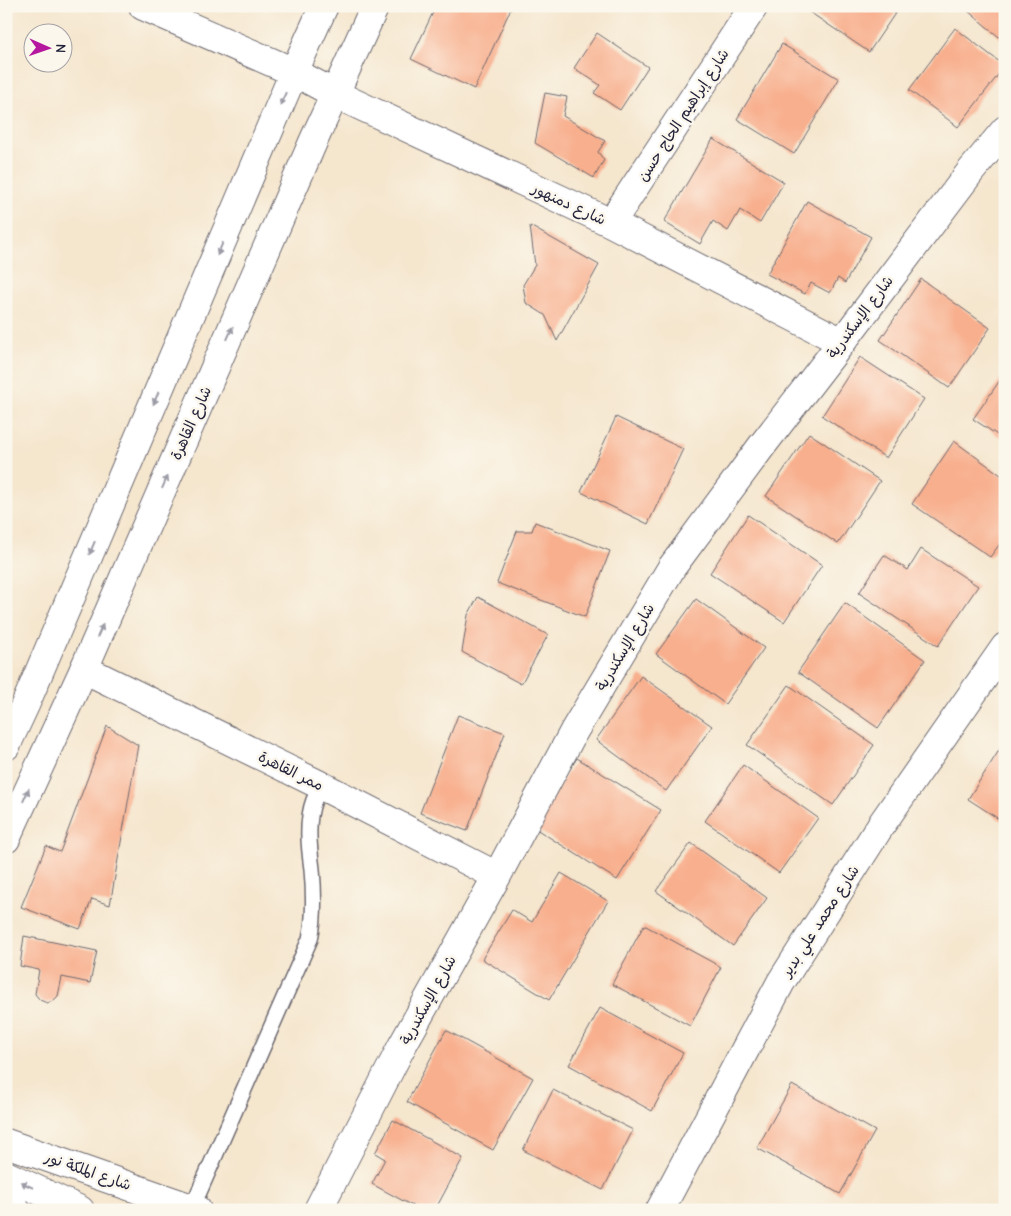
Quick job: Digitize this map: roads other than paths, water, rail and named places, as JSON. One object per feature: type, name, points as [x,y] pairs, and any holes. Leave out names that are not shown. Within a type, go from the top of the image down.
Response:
[{"type":"main road","name":"شارع دمنهور","points":[[143,6],[294,72],[335,94],[611,223],[842,342]]},
{"type":"main road","points":[[6,746],[30,694],[294,72],[324,6]]},
{"type":"main road","name":"شارع القاهرة","points":[[6,839],[84,669],[375,6]]},
{"type":"main road","name":"شارع إبراهيم الحاج حسن","points":[[611,223],[754,6]]},
{"type":"main road","name":"شارع الإسكندرية","points":[[318,1210],[402,1046],[497,876],[574,731],[672,567],[760,447],[971,171],[1005,130]]},
{"type":"main road","name":"شارع محمد علي بدير","points":[[660,1210],[780,982],[881,825],[1005,647]]},
{"type":"main road","name":"ممر القاهرة","points":[[84,669],[322,786],[497,876]]},
{"type":"main road","name":"شارع الملكة نور","points":[[6,1143],[195,1209]]},
{"type":"main road","points":[[6,1175],[80,1210]]},
{"type":"main road","points":[[6,1205],[16,1210]]},
{"type":"lane","points":[[195,1209],[310,939],[313,913],[309,832],[314,801],[322,786]]}]
